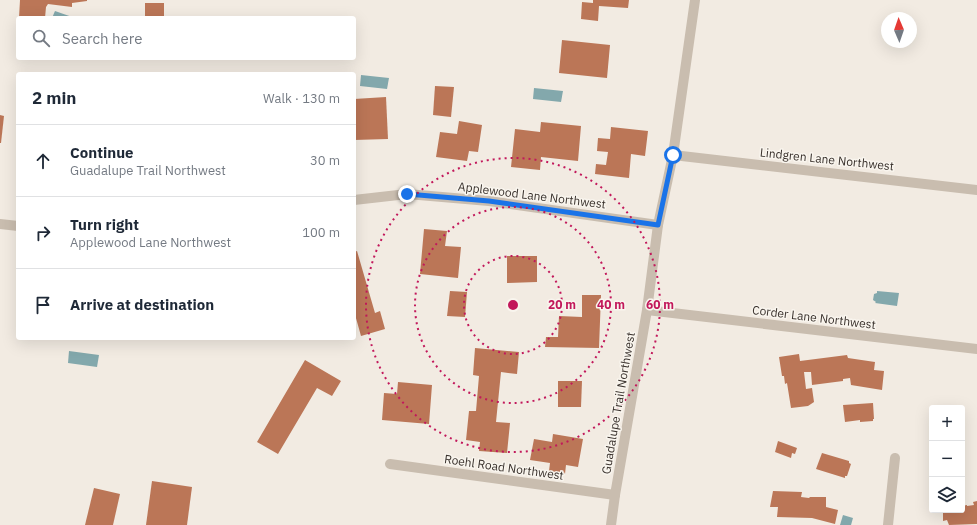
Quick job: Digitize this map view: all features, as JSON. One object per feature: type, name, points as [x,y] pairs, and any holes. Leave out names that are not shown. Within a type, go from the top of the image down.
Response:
[{"type":"street","name":"Guadalupe Trail Northwest","points":[[611,525],[647,310],[658,225],[673,155],[694,0]]},
{"type":"street","name":"Lindgren Lane Northwest","points":[[673,155],[977,190]]},
{"type":"street","name":"Applewood Lane Northwest","points":[[356,200],[415,194],[489,201],[658,225]]},
{"type":"street","points":[[0,224],[16,226]]},
{"type":"street","name":"Corder Lane Northwest","points":[[647,310],[977,349]]},
{"type":"street","points":[[888,525],[895,458]]},
{"type":"street","name":"Roehl Road Northwest","points":[[390,464],[615,495]]},
{"type":"water","points":[[55,11],[69,16],[53,16]]},
{"type":"water","points":[[361,75],[389,78],[387,89],[360,86]]},
{"type":"water","points":[[534,88],[563,91],[561,102],[533,99]]},
{"type":"water","points":[[877,291],[899,293],[897,306],[875,303],[876,302],[873,300],[874,294],[877,293]]},
{"type":"water","points":[[69,351],[99,355],[97,367],[68,363]]},
{"type":"water","points":[[843,515],[853,518],[851,525],[840,525]]},
{"type":"building","points":[[20,0],[87,0],[72,3],[72,7],[48,4],[46,7],[45,16],[19,16]]},
{"type":"building","points":[[593,0],[629,0],[628,8],[599,6],[598,21],[581,19],[582,2],[593,3]]},
{"type":"building","points":[[145,3],[164,3],[164,16],[145,16]]},
{"type":"building","points":[[562,40],[610,45],[607,78],[559,73]]},
{"type":"building","points":[[435,86],[454,87],[451,117],[433,115]]},
{"type":"building","points":[[386,97],[388,139],[356,140],[356,99]]},
{"type":"building","points":[[0,115],[4,116],[1,143],[0,143]]},
{"type":"building","points":[[459,121],[482,125],[478,152],[469,151],[467,161],[436,157],[440,132],[457,134]]},
{"type":"building","points":[[541,122],[581,126],[578,161],[541,157],[540,170],[511,167],[515,129],[540,132]]},
{"type":"building","points":[[611,127],[648,131],[645,156],[631,154],[629,178],[595,174],[596,164],[606,165],[608,152],[597,151],[598,138],[610,139]]},
{"type":"building","points":[[424,229],[447,231],[445,246],[461,247],[458,278],[420,274]]},
{"type":"building","points":[[356,251],[375,313],[380,311],[385,329],[361,336],[356,318]]},
{"type":"building","points":[[507,256],[537,256],[537,282],[507,283]]},
{"type":"building","points":[[450,291],[467,292],[465,317],[447,316]]},
{"type":"building","points":[[582,295],[601,295],[599,348],[545,347],[546,337],[558,337],[559,316],[582,317]]},
{"type":"building","points":[[475,348],[519,352],[517,374],[501,372],[496,422],[510,423],[507,453],[479,451],[480,442],[466,440],[469,411],[476,411],[479,376],[473,375]]},
{"type":"building","points":[[799,354],[800,361],[847,355],[848,358],[875,362],[874,370],[884,371],[882,390],[851,385],[850,378],[843,379],[843,381],[812,385],[811,372],[804,372],[806,389],[812,388],[814,402],[808,406],[791,408],[787,383],[785,384],[784,376],[782,376],[779,357]]},
{"type":"building","points":[[305,360],[341,381],[332,396],[317,388],[278,454],[257,442]]},
{"type":"building","points":[[558,381],[582,381],[581,407],[558,407]]},
{"type":"building","points":[[398,382],[432,385],[429,424],[382,420],[384,393],[397,394]]},
{"type":"building","points":[[873,403],[873,421],[860,422],[860,420],[845,422],[843,405]]},
{"type":"building","points":[[553,434],[583,439],[578,467],[566,465],[565,474],[549,471],[550,463],[530,460],[534,439],[552,442]]},
{"type":"building","points":[[778,441],[797,448],[795,454],[792,453],[791,458],[775,452]]},
{"type":"building","points":[[822,453],[849,461],[851,464],[845,478],[816,469]]},
{"type":"building","points":[[152,481],[192,487],[187,525],[146,525]]},
{"type":"building","points":[[94,488],[120,494],[113,525],[85,525]]},
{"type":"building","points":[[773,491],[802,492],[801,497],[809,498],[826,497],[826,507],[838,510],[835,524],[812,518],[777,517],[778,507],[770,507]]},
{"type":"building","points":[[977,501],[977,524],[949,525],[947,520],[943,521],[943,513],[965,513],[965,505],[974,505],[973,502]]},
{"type":"route","points":[[407,194],[489,201],[658,225],[673,155]]}]
